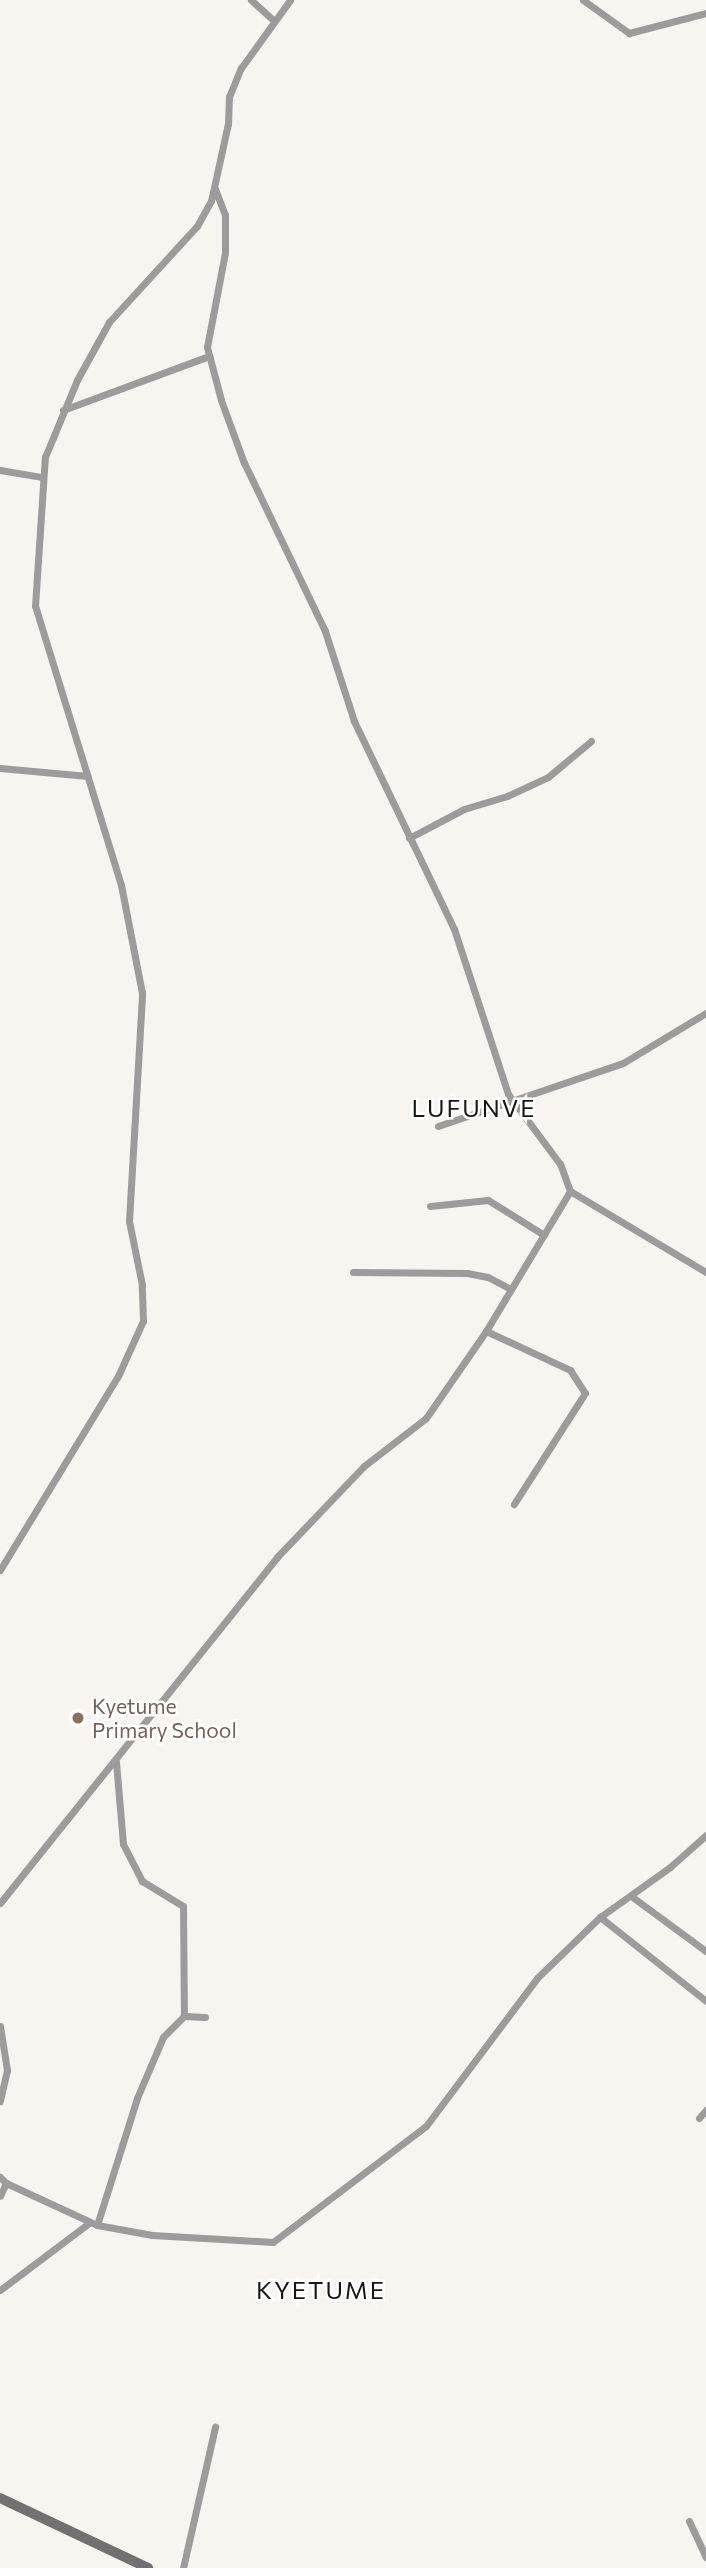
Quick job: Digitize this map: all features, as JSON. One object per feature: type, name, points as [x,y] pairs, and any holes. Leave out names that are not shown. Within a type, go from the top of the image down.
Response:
[{"type":"main road","points":[[0,2498],[148,2568]]},
{"type":"street","points":[[251,0],[273,20]]},
{"type":"street","points":[[0,1570],[118,1376],[143,1321],[142,1285],[129,1221],[142,993],[121,886],[35,606],[45,457],[63,410],[109,323],[197,226],[215,189],[229,97],[241,68],[290,0]]},
{"type":"street","points":[[583,0],[629,33],[706,13]]},
{"type":"street","points":[[215,189],[225,215],[225,253],[213,305],[209,356],[244,463],[325,631],[354,721],[454,929],[514,1102],[560,1164],[570,1191],[706,1272]]},
{"type":"street","points":[[63,410],[209,356]]},
{"type":"street","points":[[0,470],[42,477]]},
{"type":"street","points":[[409,838],[464,809],[507,796],[548,777],[591,741]]},
{"type":"street","points":[[0,768],[88,776]]},
{"type":"street","points":[[438,1126],[623,1063],[706,1013]]},
{"type":"street","points":[[0,1903],[116,1762],[277,1557],[364,1466],[426,1418],[486,1331],[570,1191]]},
{"type":"street","points":[[430,1206],[488,1200],[544,1235]]},
{"type":"street","points":[[353,1272],[467,1273],[488,1277],[511,1289]]},
{"type":"street","points":[[486,1331],[570,1370],[584,1393],[514,1504]]},
{"type":"street","points":[[0,2290],[93,2224],[137,2098],[163,2037],[184,2016],[183,1906],[142,1881],[122,1844],[116,1762]]},
{"type":"street","points":[[0,2177],[6,2183],[93,2224],[264,2245],[282,2237],[426,2126],[505,2016],[600,1917],[631,1896],[706,1835]]},
{"type":"street","points":[[631,1896],[706,1951]]},
{"type":"street","points":[[600,1917],[706,2001]]},
{"type":"street","points":[[184,2016],[205,2017]]},
{"type":"street","points":[[0,2026],[7,2070],[0,2101]]},
{"type":"street","points":[[699,2118],[706,2110]]},
{"type":"street","points":[[0,2196],[6,2183]]},
{"type":"street","points":[[183,2568],[215,2427]]},
{"type":"street","points":[[690,2521],[706,2557]]},
{"type":"place","name":"Kyetume Primary School","points":[[78,1718]]},
{"type":"district","name":"LUFUNVE","points":[[474,1108]]},
{"type":"district","name":"KYETUME","points":[[321,2290]]}]
